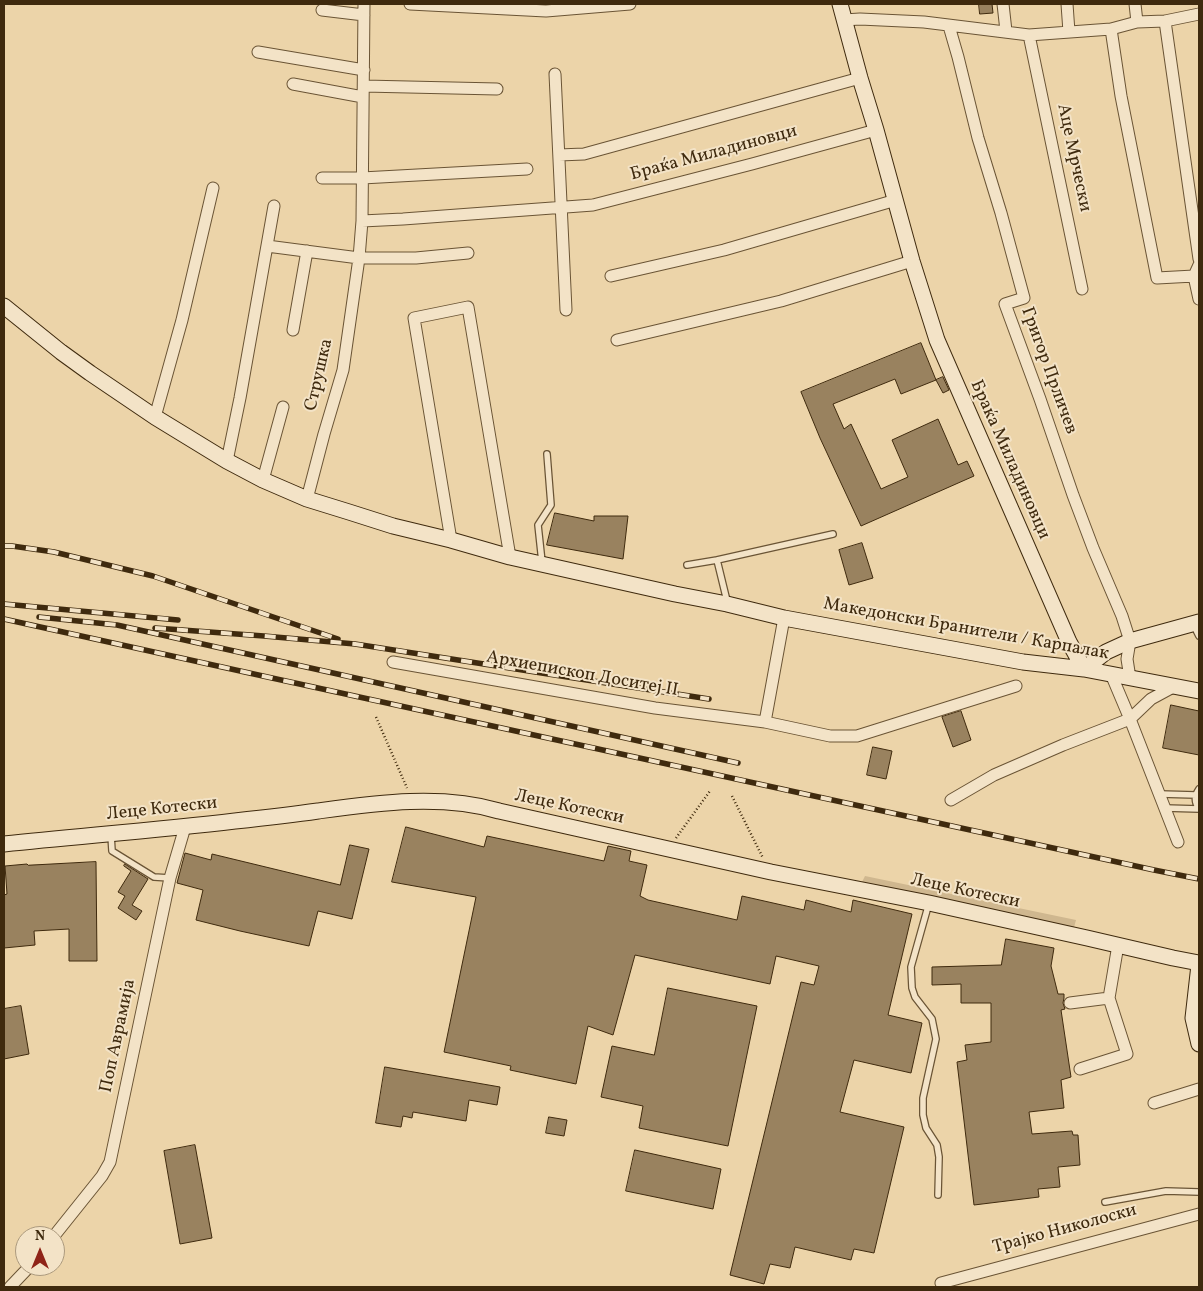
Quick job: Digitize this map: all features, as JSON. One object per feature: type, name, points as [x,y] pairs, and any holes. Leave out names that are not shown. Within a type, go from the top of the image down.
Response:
[{"type":"main road","name":"Браќа Миладиновци","points":[[840,4],[912,260],[937,340],[1069,642],[1084,669]]},
{"type":"main road","name":"Македонски Бранители / Карпалак","points":[[4,306],[61,352],[155,418],[227,461],[263,480],[307,499],[393,526],[510,557],[784,618],[1023,662],[1084,669],[1199,691]]},
{"type":"main road","points":[[1084,669],[1106,652],[1130,641],[1197,627]]},
{"type":"main road","name":"Леце Котески","points":[[4,844],[185,827],[352,806],[412,801],[452,803],[483,807],[668,850],[929,903],[1199,964]]},
{"type":"main road","points":[[1199,964],[1193,1018],[1199,1044]]},
{"type":"street","points":[[410,4],[546,11],[630,4]]},
{"type":"street","points":[[1002,4],[1006,31]]},
{"type":"street","points":[[1067,4],[1069,32]]},
{"type":"street","points":[[1135,4],[1137,22]]},
{"type":"street","name":"Струшка","points":[[307,499],[342,370],[359,258],[362,221],[364,9],[322,10]]},
{"type":"street","points":[[844,20],[860,18],[924,22],[1029,35],[1111,29],[1137,22],[1165,21],[1196,11]]},
{"type":"street","points":[[1165,21],[1199,259]]},
{"type":"street","name":"Григор Прличев","points":[[949,26],[978,138],[1024,298],[1005,304],[1073,495],[1122,616],[1130,641],[1127,660],[1130,678]]},
{"type":"street","points":[[1111,29],[1121,96],[1157,278],[1196,270],[1199,299]]},
{"type":"street","name":"Аце Мрчески","points":[[1029,35],[1082,289]]},
{"type":"street","points":[[258,52],[364,70]]},
{"type":"street","points":[[555,74],[566,310]]},
{"type":"street","name":"Браќа Миладиновци","points":[[559,155],[584,154],[860,78]]},
{"type":"street","points":[[294,84],[364,92],[497,89]]},
{"type":"street","name":"Браќа Миладиновци","points":[[561,207],[592,205],[743,167],[876,130]]},
{"type":"street","points":[[322,178],[362,178],[527,169]]},
{"type":"street","points":[[155,418],[182,320],[213,188]]},
{"type":"street","points":[[611,276],[724,250],[896,200]]},
{"type":"street","points":[[227,461],[274,206]]},
{"type":"street","points":[[362,221],[561,207]]},
{"type":"street","points":[[267,246],[359,258],[416,258],[468,253]]},
{"type":"street","name":"Струшка","points":[[293,330],[307,252]]},
{"type":"street","points":[[617,340],[781,301],[912,260]]},
{"type":"street","points":[[451,540],[414,318],[468,308],[510,557]]},
{"type":"street","name":"Струшка","points":[[263,480],[283,407]]},
{"type":"street","points":[[765,722],[784,618]]},
{"type":"street","name":"Архиепископ Доситеј II","points":[[393,662],[655,708],[765,722],[830,736],[858,736],[1016,686]]},
{"type":"street","points":[[1111,674],[1178,842]]},
{"type":"street","points":[[951,800],[994,775],[1130,719],[1151,699],[1175,686]]},
{"type":"street","name":"Поп Аврамија","points":[[62,1226],[102,1176],[110,1162],[170,878],[185,827]]},
{"type":"street","points":[[1080,1069],[1127,1054],[1109,998],[1118,945]]},
{"type":"street","points":[[1070,1003],[1109,998]]},
{"type":"street","points":[[1154,1103],[1199,1089]]},
{"type":"street","name":"Трајко Николоски","points":[[941,1283],[1199,1214]]},
{"type":"street","points":[[10,1287],[20,1276]]},
{"type":"lane","points":[[542,564],[538,525],[551,505],[547,454]]},
{"type":"lane","points":[[687,565],[833,534]]},
{"type":"lane","points":[[716,560],[727,604]]},
{"type":"lane","points":[[1165,808],[1199,809],[1196,795],[1199,789]]},
{"type":"lane","points":[[1160,794],[1196,795]]},
{"type":"lane","points":[[111,833],[112,851],[154,877],[170,878]]},
{"type":"lane","points":[[929,903],[911,967],[911,978],[915,997],[932,1019],[936,1039],[923,1098],[923,1116],[926,1128],[937,1145],[939,1157],[938,1195]]},
{"type":"lane","points":[[1105,1202],[1166,1191],[1199,1192]]},
{"type":"path","points":[[376,717],[412,801]]},
{"type":"path","points":[[668,850],[710,791]]},
{"type":"path","points":[[732,796],[771,872]]},
{"type":"shaded area","points":[[865,876],[1076,920],[1072,935],[858,890]]},
{"type":"building","points":[[979,4],[992,4],[993,13],[980,14]]},
{"type":"building","points":[[921,343],[936,380],[901,394],[895,379],[833,404],[844,429],[851,424],[881,489],[908,477],[892,440],[938,419],[958,465],[967,461],[974,476],[861,526],[801,392]]},
{"type":"building","points":[[943,377],[949,390],[943,393],[936,380]]},
{"type":"building","points":[[555,513],[594,521],[594,516],[628,516],[623,559],[547,545]]},
{"type":"building","points":[[862,543],[873,578],[849,585],[839,550]]},
{"type":"building","points":[[1171,705],[1199,711],[1199,755],[1163,748]]},
{"type":"building","points":[[961,711],[971,740],[953,747],[942,717]]},
{"type":"building","points":[[873,747],[892,751],[886,779],[867,775]]},
{"type":"building","points":[[406,827],[484,847],[487,836],[604,861],[608,846],[631,851],[629,861],[647,865],[640,896],[648,900],[737,920],[742,896],[804,910],[806,900],[851,912],[853,900],[912,914],[888,1015],[922,1023],[911,1073],[854,1060],[840,1112],[904,1127],[874,1253],[854,1249],[851,1260],[795,1247],[790,1268],[770,1264],[764,1284],[730,1275],[801,982],[814,985],[819,966],[776,956],[770,984],[635,955],[613,1035],[588,1026],[576,1084],[510,1070],[511,1066],[444,1052],[476,897],[392,882]]},
{"type":"building","points":[[350,845],[369,849],[352,919],[318,911],[309,946],[196,920],[203,890],[177,883],[185,853],[211,860],[212,854],[340,885]]},
{"type":"building","points":[[96,862],[97,961],[69,961],[69,929],[34,931],[35,945],[4,948],[4,895],[7,894],[5,866]]},
{"type":"building","points":[[125,864],[148,879],[132,905],[142,911],[136,920],[118,908],[125,896],[118,892],[131,871],[124,866]]},
{"type":"building","points":[[1006,939],[1054,948],[1051,966],[1058,994],[1064,994],[1063,1003],[1065,1009],[1061,1010],[1071,1077],[1061,1080],[1064,1108],[1029,1112],[1032,1134],[1072,1131],[1073,1135],[1078,1135],[1080,1165],[1058,1167],[1060,1187],[1038,1189],[1039,1197],[974,1205],[957,1062],[967,1060],[965,1045],[991,1042],[991,1003],[961,1003],[961,984],[932,985],[932,967],[1001,965]]},
{"type":"building","points":[[668,988],[757,1006],[728,1146],[639,1128],[643,1106],[601,1097],[612,1046],[654,1055]]},
{"type":"building","points":[[21,1006],[29,1054],[4,1059],[4,1009]]},
{"type":"building","points":[[385,1067],[500,1087],[497,1105],[469,1100],[466,1121],[413,1112],[412,1118],[403,1116],[401,1127],[376,1123]]},
{"type":"building","points":[[549,1117],[567,1120],[564,1136],[546,1133]]},
{"type":"building","points":[[195,1145],[212,1238],[180,1244],[164,1151]]},
{"type":"building","points":[[635,1150],[721,1169],[713,1209],[626,1191]]},
{"type":"railway","points":[[4,546],[54,552],[153,576],[338,639]]},
{"type":"railway","points":[[4,604],[178,620]]},
{"type":"railway","points":[[39,617],[117,625],[738,763]]},
{"type":"railway","points":[[4,619],[1199,879]]},
{"type":"railway","points":[[155,628],[355,644],[709,699]]}]
